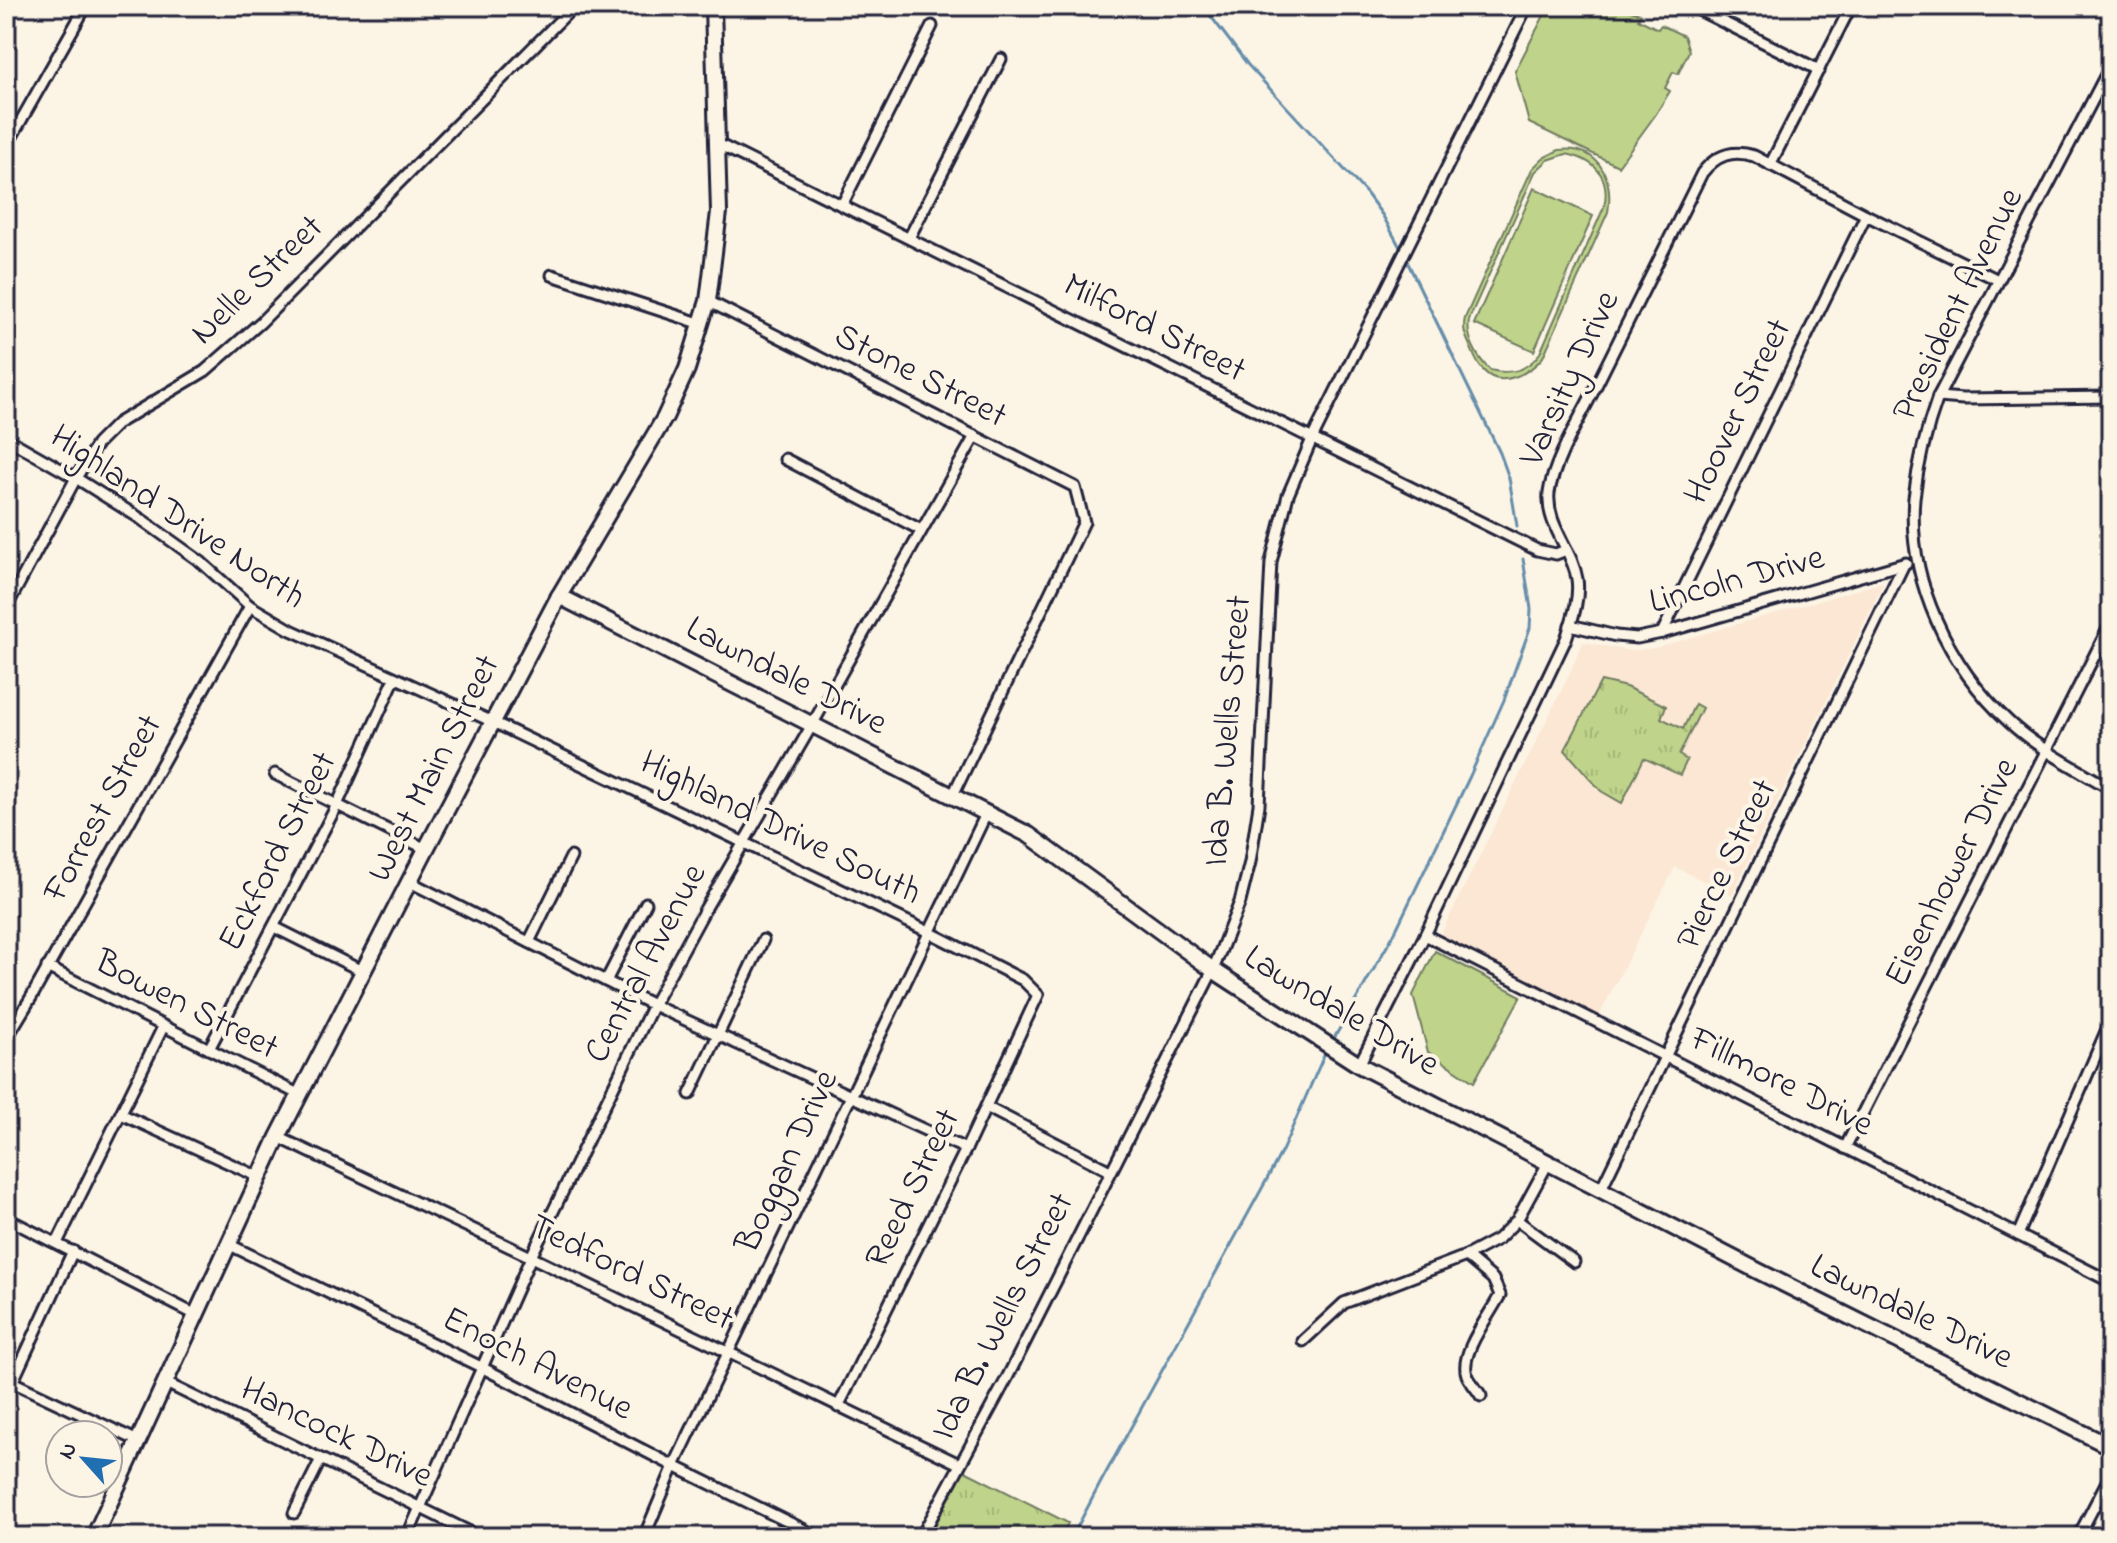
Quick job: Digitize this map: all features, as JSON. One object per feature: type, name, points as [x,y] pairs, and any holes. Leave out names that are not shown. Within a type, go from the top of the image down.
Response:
[{"type":"street","points":[[6,147],[86,6]]},
{"type":"street","name":"Nelle Street","points":[[6,608],[97,444],[118,423],[205,371],[261,322],[574,6]]},
{"type":"street","name":"West Main Street","points":[[94,1537],[278,1137],[559,596],[665,417],[687,369],[708,301],[719,212],[713,6]]},
{"type":"street","name":"Ida B. Wells Street","points":[[921,1537],[1006,1380],[1213,970],[1240,902],[1259,805],[1271,562],[1288,495],[1312,439],[1527,6]]},
{"type":"street","points":[[1691,6],[1819,70]]},
{"type":"street","points":[[1851,6],[1770,165],[1998,280]]},
{"type":"street","points":[[842,205],[932,26]]},
{"type":"street","points":[[909,238],[1001,59]]},
{"type":"street","name":"President Avenue","points":[[2111,65],[2107,82],[1998,280],[1938,397],[1923,440],[1914,501],[1917,560],[1928,599],[1950,647],[1974,684],[2009,722],[2046,750],[2111,789]]},
{"type":"street","name":"Milford Street","points":[[718,144],[1537,550],[1556,554],[1566,550]]},
{"type":"street","name":"Varsity Drive","points":[[1359,1065],[1552,671],[1570,625],[1577,596],[1577,580],[1552,521],[1549,506],[1556,468],[1709,163],[1732,152],[1743,153],[1770,165]]},
{"type":"street","name":"Hoover Street","points":[[1662,633],[1866,215]]},
{"type":"street","points":[[552,275],[702,324]]},
{"type":"street","name":"Stone Street","points":[[708,301],[1075,487],[1084,522],[953,795]]},
{"type":"street","points":[[1938,397],[2111,397]]},
{"type":"street","name":"Central Avenue","points":[[407,1537],[531,1257],[653,1005],[975,436]]},
{"type":"street","name":"Highland Drive North","points":[[6,438],[141,519],[201,562],[250,606],[291,630],[493,722]]},
{"type":"street","points":[[785,459],[921,530]]},
{"type":"street","name":"Lincoln Drive","points":[[1570,625],[1637,638],[1917,560]]},
{"type":"street","name":"Pierce Street","points":[[1601,1189],[1904,564]]},
{"type":"street","name":"Lawndale Drive","points":[[559,596],[1029,835],[1213,970],[1359,1065],[1758,1271],[2111,1447]]},
{"type":"street","name":"Forrest Street","points":[[6,1039],[250,606]]},
{"type":"street","name":"Eisenhower Drive","points":[[1845,1148],[2111,623]]},
{"type":"street","name":"Eckford Street","points":[[209,1049],[337,805],[395,678]]},
{"type":"street","name":"Highland Drive South","points":[[493,722],[929,932],[1023,980],[1038,995]]},
{"type":"street","points":[[275,774],[426,849]]},
{"type":"street","name":"Boggan Drive","points":[[644,1537],[674,1466],[987,812]]},
{"type":"street","points":[[529,942],[571,857]]},
{"type":"street","points":[[410,882],[653,1005],[966,1149]]},
{"type":"street","points":[[606,981],[646,903]]},
{"type":"street","points":[[274,927],[364,972]]},
{"type":"street","name":"Fillmore Drive","points":[[1425,935],[2111,1282]]},
{"type":"street","points":[[690,1094],[763,940]]},
{"type":"street","name":"Bowen Street","points":[[47,967],[300,1095]]},
{"type":"street","name":"Reed Street","points":[[838,1407],[966,1149],[1038,995]]},
{"type":"street","points":[[2018,1235],[2111,1020]]},
{"type":"street","points":[[57,1243],[163,1027]]},
{"type":"street","points":[[986,1107],[1110,1171]]},
{"type":"street","points":[[121,1114],[259,1177]]},
{"type":"street","name":"Tedford Street","points":[[278,1137],[959,1464]]},
{"type":"street","points":[[1303,1341],[1344,1303],[1466,1256],[1498,1239],[1517,1220],[1548,1163]]},
{"type":"street","points":[[6,1218],[196,1315]]},
{"type":"street","points":[[1517,1220],[1574,1262]]},
{"type":"street","name":"Enoch Avenue","points":[[228,1244],[819,1537]]},
{"type":"street","points":[[6,1396],[9,1380],[73,1251]]},
{"type":"street","points":[[1466,1256],[1493,1279],[1500,1295],[1469,1347],[1467,1374],[1481,1396]]},
{"type":"street","points":[[9,1380],[138,1441]]},
{"type":"street","name":"Hancock Drive","points":[[166,1383],[480,1537]]},
{"type":"street","points":[[294,1513],[321,1459]]},
{"type":"street","points":[[2078,1537],[2111,1474]]},
{"type":"shaded area","points":[[1884,582],[1732,895],[1675,867],[1599,1016],[1442,937],[1583,642],[1631,651],[1654,648]]},
{"type":"green space","points":[[1549,6],[1613,6],[1641,14],[1638,19],[1658,29],[1661,25],[1684,36],[1689,51],[1678,74],[1673,72],[1665,88],[1670,91],[1618,166],[1529,123],[1515,71]]},
{"type":"green space","points":[[1559,150],[1573,150],[1593,158],[1605,176],[1608,212],[1543,357],[1523,373],[1498,379],[1490,376],[1477,363],[1465,333],[1465,318],[1532,169],[1543,158]],"holes":[[[1566,154],[1593,165],[1603,178],[1604,207],[1540,353],[1530,364],[1518,370],[1490,370],[1473,346],[1469,331],[1470,317],[1535,172],[1548,160]]]},
{"type":"green space","points":[[1534,188],[1593,216],[1534,351],[1474,324]]},
{"type":"green space","points":[[1601,681],[1626,687],[1666,706],[1661,718],[1683,729],[1695,704],[1702,708],[1679,755],[1687,760],[1680,775],[1644,758],[1622,803],[1601,791],[1565,750]]},
{"type":"green space","points":[[1435,951],[1521,996],[1474,1082],[1428,1052],[1413,995]]},
{"type":"green space","points":[[963,1470],[1068,1523],[1061,1537],[929,1537]]},
{"type":"waterway","points":[[1203,6],[1248,65],[1367,194],[1402,251]]},
{"type":"waterway","points":[[1405,257],[1500,453],[1509,478],[1517,526]]},
{"type":"waterway","points":[[1333,1040],[1394,934],[1504,700],[1530,628],[1531,609],[1523,559]]},
{"type":"waterway","points":[[1072,1537],[1282,1151],[1325,1053]]}]
